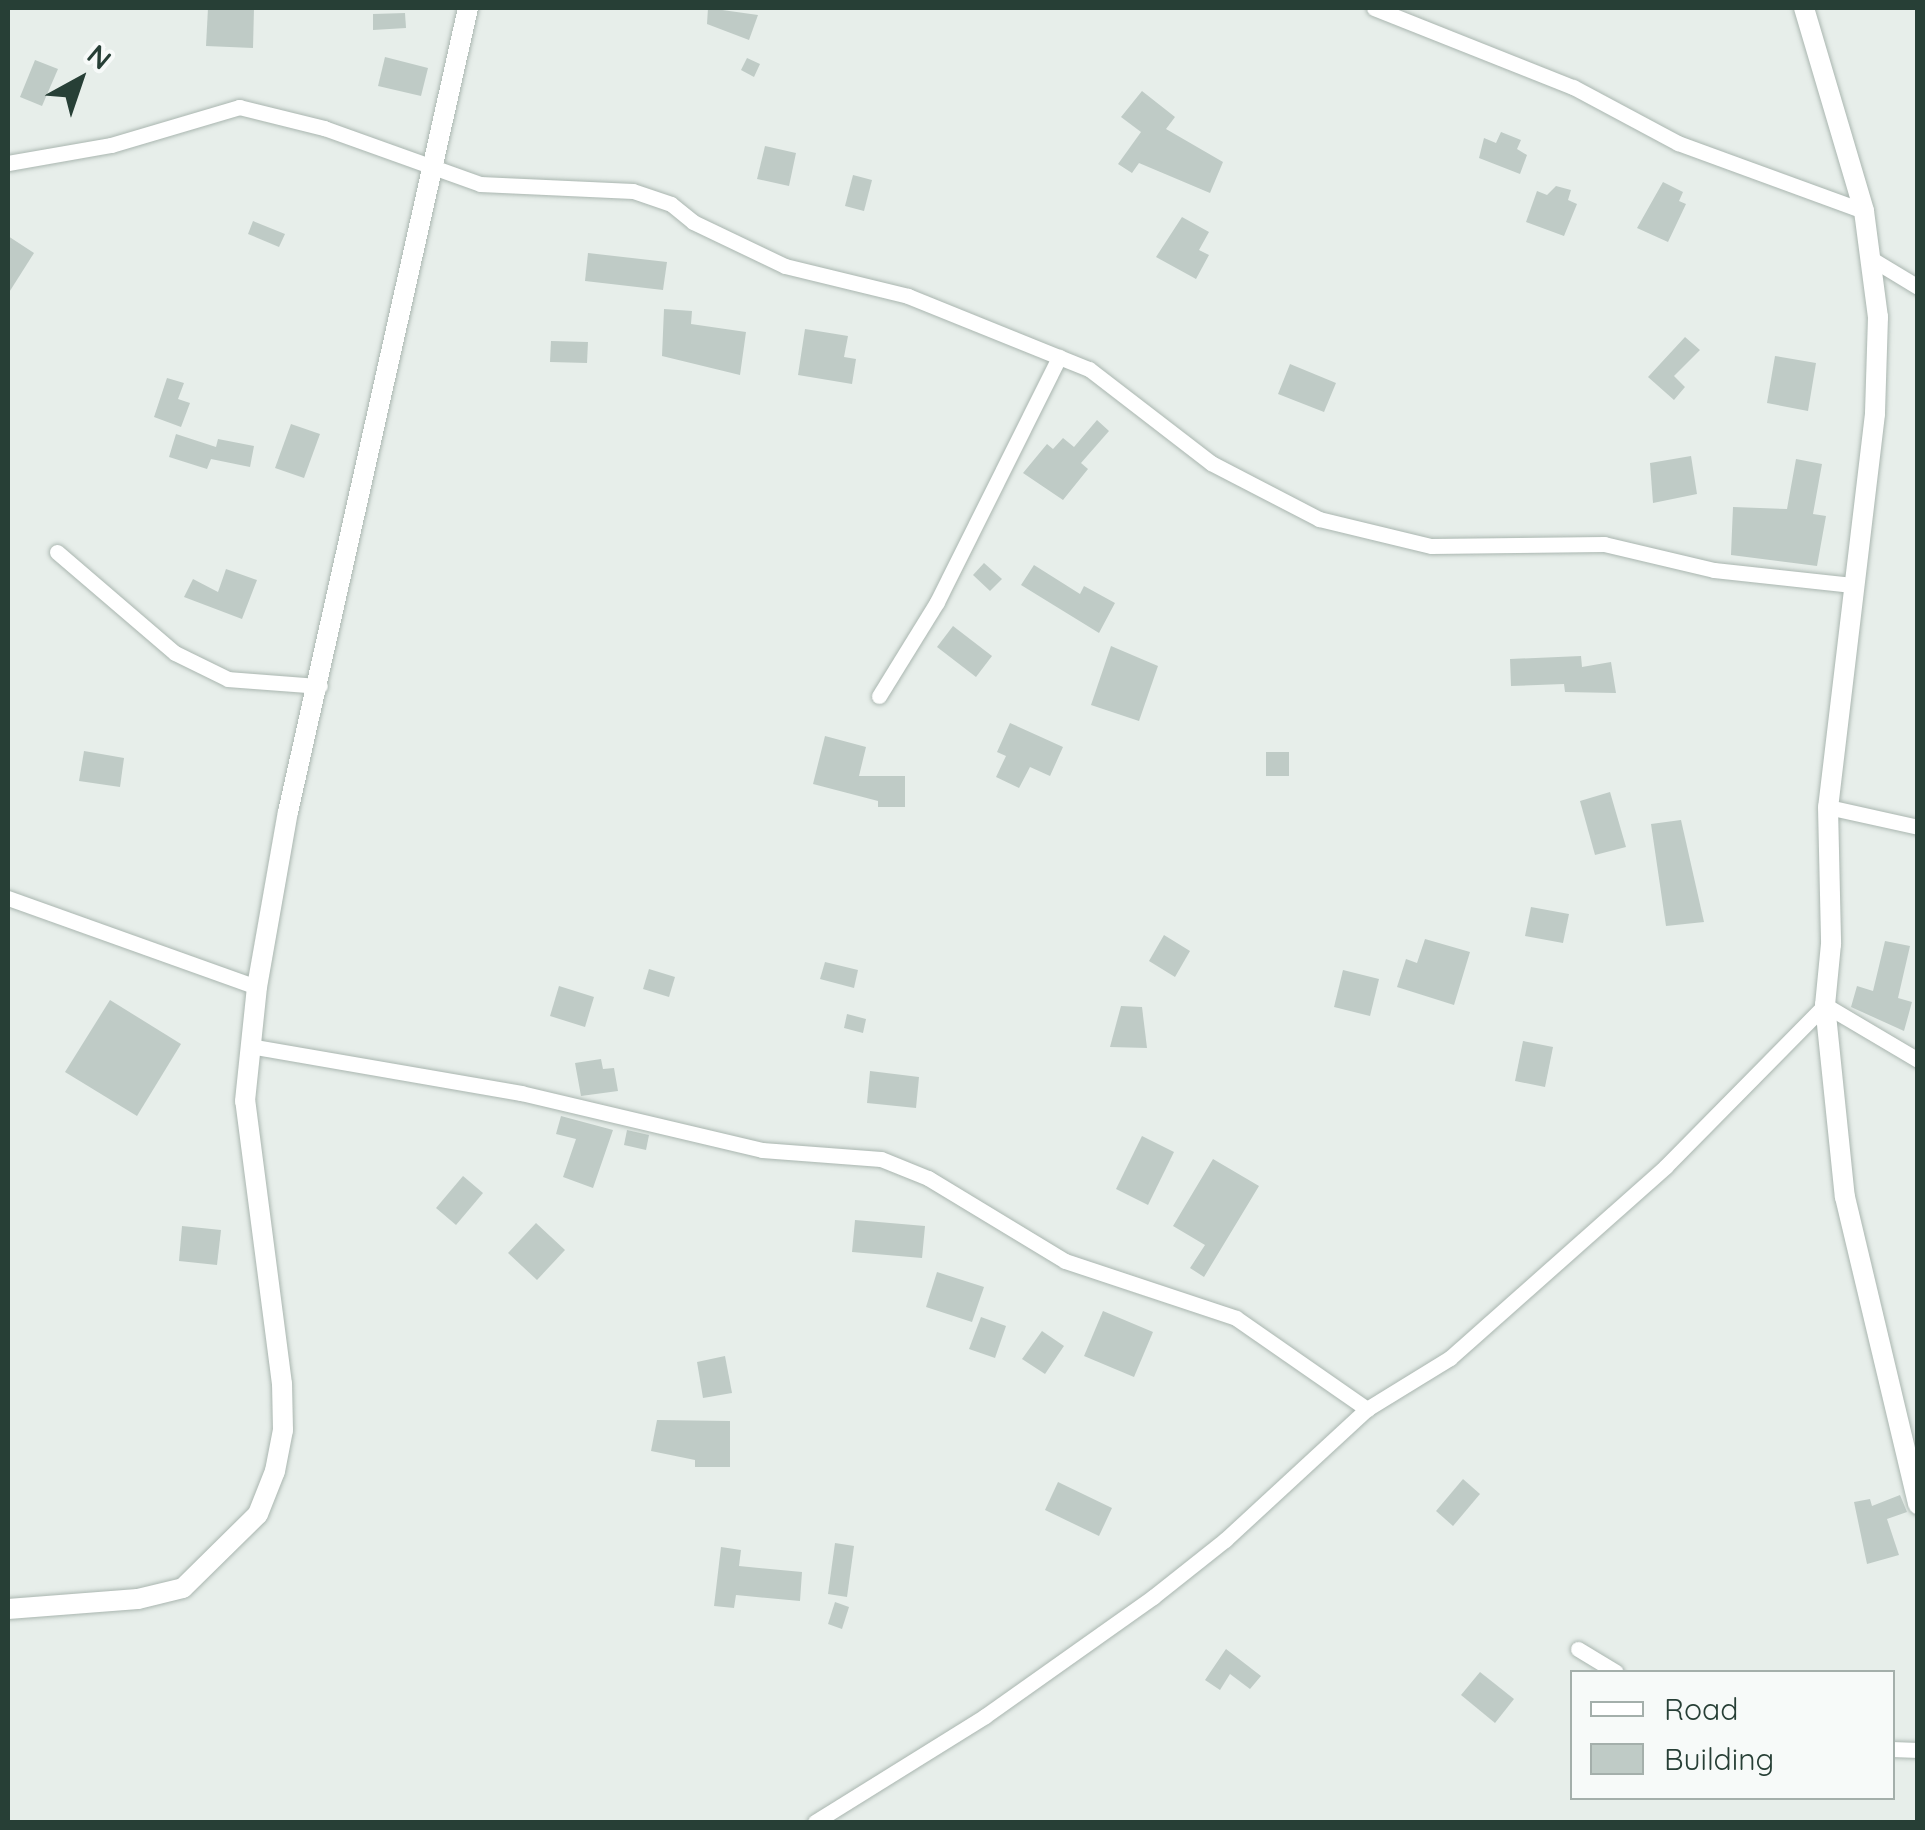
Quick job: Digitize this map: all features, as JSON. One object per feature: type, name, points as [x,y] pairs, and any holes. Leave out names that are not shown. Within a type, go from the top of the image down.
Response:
[{"type":"street","points":[[8,1610],[138,1599],[183,1588],[258,1514],[283,1430],[270,1262],[244,1101],[256,987],[288,812],[320,686],[468,8]]},
{"type":"street","points":[[1374,8],[1573,87],[1678,143],[1864,211]]},
{"type":"street","points":[[1804,8],[1864,211],[1874,261],[1875,414],[1828,808],[1831,944],[1825,1005],[1846,1197],[1918,1504]]},
{"type":"street","points":[[8,163],[110,145],[239,107],[324,128],[433,170],[512,189],[633,191],[671,204],[693,222],[785,266],[908,296],[1089,368],[1212,463],[1320,519],[1380,538],[1431,546],[1604,544],[1714,570],[1852,584]]},
{"type":"street","points":[[1874,261],[1918,286]]},
{"type":"street","points":[[879,696],[937,602],[1058,357]]},
{"type":"street","points":[[57,552],[175,654],[228,679],[320,686]]},
{"type":"street","points":[[1828,808],[1918,826]]},
{"type":"street","points":[[8,898],[256,987]]},
{"type":"street","points":[[1825,1005],[1918,1060]]},
{"type":"street","points":[[815,1822],[985,1716],[1153,1597],[1368,1409],[1450,1358],[1575,1249],[1825,1005]]},
{"type":"street","points":[[249,1046],[522,1093],[762,1150],[881,1158],[928,1178],[1065,1261],[1236,1318],[1368,1409]]},
{"type":"street","points":[[1578,1648],[1613,1670]]},
{"type":"building","points":[[208,8],[254,8],[253,48],[206,46]]},
{"type":"building","points":[[708,8],[758,15],[749,40],[707,24]]},
{"type":"building","points":[[405,13],[406,28],[373,30],[373,14]]},
{"type":"building","points":[[385,57],[428,68],[421,96],[378,86]]},
{"type":"building","points":[[747,58],[760,64],[754,77],[741,70]]},
{"type":"building","points":[[35,60],[58,69],[42,106],[20,97]]},
{"type":"building","points":[[1142,91],[1175,117],[1166,129],[1223,162],[1210,193],[1139,163],[1132,173],[1118,164],[1141,132],[1121,117]]},
{"type":"building","points":[[1501,132],[1521,140],[1517,149],[1527,155],[1520,174],[1479,158],[1484,138],[1496,143]]},
{"type":"building","points":[[765,146],[796,153],[789,186],[757,179]]},
{"type":"building","points":[[853,175],[872,180],[864,211],[845,206]]},
{"type":"building","points":[[1663,182],[1683,192],[1679,201],[1686,204],[1668,242],[1637,228]]},
{"type":"building","points":[[1556,186],[1571,190],[1568,200],[1577,204],[1564,236],[1526,222],[1537,191],[1547,195]]},
{"type":"building","points":[[1182,217],[1209,232],[1199,250],[1209,255],[1196,279],[1156,257]]},
{"type":"building","points":[[253,221],[285,234],[279,247],[248,234]]},
{"type":"building","points":[[8,236],[34,253],[8,294]]},
{"type":"building","points":[[588,253],[667,262],[663,290],[585,281]]},
{"type":"building","points":[[664,309],[692,311],[691,324],[746,332],[740,375],[662,356]]},
{"type":"building","points":[[805,329],[848,336],[844,357],[856,359],[852,384],[798,375]]},
{"type":"building","points":[[1685,337],[1700,350],[1674,376],[1685,387],[1674,400],[1648,377]]},
{"type":"building","points":[[551,341],[588,342],[587,363],[550,362]]},
{"type":"building","points":[[1775,356],[1816,363],[1808,411],[1767,403]]},
{"type":"building","points":[[1290,364],[1336,383],[1324,412],[1278,394]]},
{"type":"building","points":[[167,378],[184,383],[178,399],[190,403],[181,427],[154,417]]},
{"type":"building","points":[[1097,420],[1109,431],[1081,463],[1088,469],[1063,500],[1023,473],[1047,444],[1053,449],[1063,438],[1074,447]]},
{"type":"building","points":[[291,424],[320,434],[304,478],[275,468]]},
{"type":"building","points":[[176,434],[216,447],[218,439],[254,446],[250,467],[211,459],[207,469],[169,457]]},
{"type":"building","points":[[1691,456],[1697,494],[1653,503],[1650,463]]},
{"type":"building","points":[[1796,459],[1822,464],[1813,514],[1826,516],[1817,566],[1731,555],[1733,507],[1787,509]]},
{"type":"building","points":[[984,563],[1002,579],[990,591],[973,575]]},
{"type":"building","points":[[1034,565],[1080,594],[1084,586],[1115,603],[1099,633],[1021,585]]},
{"type":"building","points":[[226,569],[257,580],[242,619],[184,597],[193,579],[218,592]]},
{"type":"building","points":[[953,626],[992,656],[976,677],[937,647]]},
{"type":"building","points":[[1111,646],[1158,666],[1139,721],[1091,705]]},
{"type":"building","points":[[1581,656],[1582,667],[1611,662],[1616,693],[1565,692],[1564,684],[1511,686],[1510,659]]},
{"type":"building","points":[[1010,723],[1063,747],[1050,776],[1030,767],[1019,788],[996,777],[1006,756],[997,752]]},
{"type":"building","points":[[825,736],[866,747],[859,776],[905,776],[905,807],[878,807],[878,801],[813,784]]},
{"type":"building","points":[[84,751],[124,758],[120,787],[79,781]]},
{"type":"building","points":[[1266,752],[1289,752],[1289,776],[1266,776]]},
{"type":"building","points":[[1610,792],[1626,847],[1595,855],[1580,801]]},
{"type":"building","points":[[1681,820],[1704,922],[1666,926],[1651,824]]},
{"type":"building","points":[[1531,907],[1569,914],[1563,943],[1525,936]]},
{"type":"building","points":[[1164,935],[1190,951],[1175,977],[1149,961]]},
{"type":"building","points":[[1425,939],[1470,952],[1454,1005],[1397,987],[1406,959],[1417,963]]},
{"type":"building","points":[[1885,941],[1910,946],[1898,998],[1912,1002],[1904,1031],[1851,1007],[1857,986],[1873,991]]},
{"type":"building","points":[[825,962],[858,970],[854,988],[820,979]]},
{"type":"building","points":[[649,969],[675,977],[669,997],[643,989]]},
{"type":"building","points":[[1343,970],[1379,979],[1370,1016],[1334,1007]]},
{"type":"building","points":[[559,986],[594,997],[585,1027],[550,1016]]},
{"type":"building","points":[[110,1000],[181,1044],[137,1116],[65,1072]]},
{"type":"building","points":[[1121,1006],[1142,1007],[1147,1048],[1110,1047]]},
{"type":"building","points":[[847,1014],[866,1019],[863,1033],[844,1028]]},
{"type":"building","points":[[1523,1041],[1553,1047],[1545,1087],[1515,1081]]},
{"type":"building","points":[[601,1059],[603,1069],[614,1068],[618,1091],[581,1096],[575,1063]]},
{"type":"building","points":[[870,1071],[919,1077],[916,1108],[867,1103]]},
{"type":"building","points":[[561,1116],[613,1130],[593,1188],[563,1177],[576,1139],[556,1134]]},
{"type":"building","points":[[627,1130],[649,1135],[646,1150],[624,1145]]},
{"type":"building","points":[[1142,1136],[1174,1152],[1148,1205],[1116,1189]]},
{"type":"building","points":[[1213,1159],[1259,1186],[1204,1277],[1190,1268],[1205,1245],[1173,1226]]},
{"type":"building","points":[[463,1176],[483,1193],[456,1225],[436,1208]]},
{"type":"building","points":[[855,1220],[925,1226],[922,1258],[852,1252]]},
{"type":"building","points":[[536,1223],[565,1250],[537,1280],[508,1253]]},
{"type":"building","points":[[182,1226],[221,1230],[217,1265],[179,1261]]},
{"type":"building","points":[[937,1272],[984,1287],[972,1322],[926,1307]]},
{"type":"building","points":[[1103,1311],[1153,1332],[1134,1377],[1084,1356]]},
{"type":"building","points":[[981,1317],[1006,1326],[995,1358],[969,1349]]},
{"type":"building","points":[[1042,1331],[1064,1346],[1045,1374],[1022,1359]]},
{"type":"building","points":[[725,1356],[732,1393],[703,1398],[697,1362]]},
{"type":"building","points":[[657,1420],[730,1421],[730,1467],[695,1467],[695,1460],[651,1451]]},
{"type":"building","points":[[1463,1479],[1480,1494],[1453,1526],[1436,1511]]},
{"type":"building","points":[[1058,1482],[1112,1508],[1099,1536],[1045,1510]]},
{"type":"building","points":[[1900,1495],[1907,1512],[1887,1519],[1899,1555],[1867,1564],[1854,1502],[1870,1499],[1872,1506]]},
{"type":"building","points":[[835,1543],[854,1546],[847,1597],[828,1594]]},
{"type":"building","points":[[721,1547],[741,1550],[739,1566],[802,1572],[800,1601],[736,1595],[734,1608],[714,1606]]},
{"type":"building","points":[[835,1602],[849,1607],[842,1629],[828,1624]]},
{"type":"building","points":[[1226,1649],[1261,1676],[1250,1689],[1230,1674],[1220,1690],[1205,1680]]},
{"type":"building","points":[[1480,1672],[1514,1699],[1495,1723],[1461,1695]]}]
